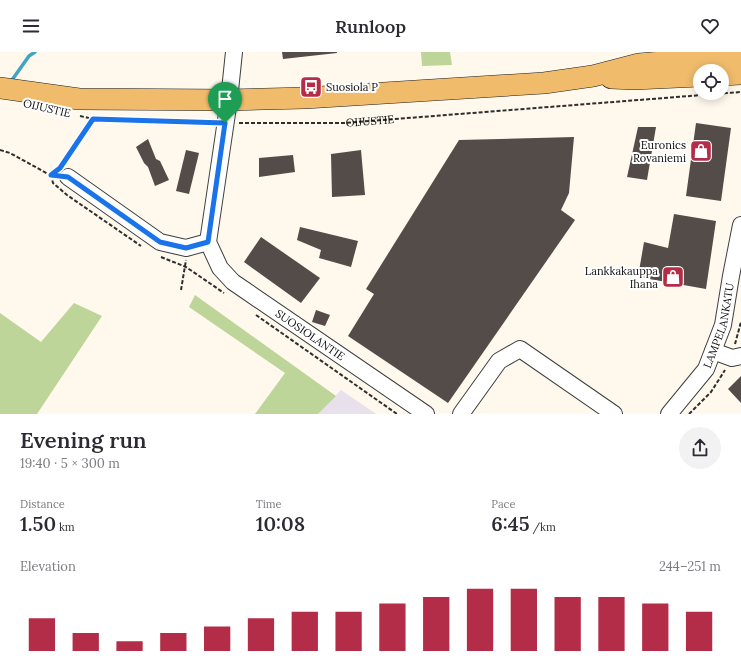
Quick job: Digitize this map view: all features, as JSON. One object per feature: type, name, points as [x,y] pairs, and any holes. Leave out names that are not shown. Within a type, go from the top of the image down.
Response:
[{"type":"main road","name":"OIJUSTIE","points":[[0,88],[79,99],[229,100],[305,98],[544,83],[593,76],[639,64],[741,55]]},
{"type":"main road","points":[[729,75],[741,74]]},
{"type":"main road","name":"OIJUSTIE","points":[[593,76],[634,79],[693,76]]},
{"type":"street","points":[[68,177],[160,242],[186,248],[208,242],[229,100],[234,52]]},
{"type":"street","name":"LAMPELANKATU","points":[[670,414],[706,368],[723,326],[741,225]]},
{"type":"street","name":"SUOSIOLANTIE","points":[[208,242],[220,268],[233,282],[426,414]]},
{"type":"street","points":[[461,414],[499,361],[520,349],[614,414]]},
{"type":"street","points":[[713,351],[732,358],[741,356]]},
{"type":"path","name":"OIJUSTIE","points":[[79,115],[93,119],[225,123],[344,123],[741,92]]},
{"type":"path","points":[[51,175],[60,168],[93,119]]},
{"type":"path","points":[[0,150],[10,153],[51,175],[68,177]]},
{"type":"path","points":[[51,175],[53,184],[67,195],[134,243],[146,249]]},
{"type":"path","points":[[158,256],[186,267],[224,294]]},
{"type":"path","points":[[181,290],[186,267]]},
{"type":"path","points":[[250,311],[397,414]]},
{"type":"shaded area","points":[[341,390],[376,414],[318,414]]},
{"type":"green space","points":[[421,52],[450,52],[452,65],[422,66]]},
{"type":"green space","points":[[195,295],[336,396],[318,414],[255,414],[285,373],[189,307]]},
{"type":"green space","points":[[74,303],[102,316],[37,414],[0,414],[0,313],[41,342]]},
{"type":"building","points":[[282,52],[337,52],[337,53],[283,59]]},
{"type":"building","points":[[696,123],[731,128],[721,201],[686,196]]},
{"type":"building","points":[[638,127],[656,127],[647,180],[627,177]]},
{"type":"building","points":[[574,137],[569,193],[561,210],[575,220],[448,403],[348,336],[374,294],[366,289],[459,140]]},
{"type":"building","points":[[148,139],[156,159],[160,161],[169,180],[155,186],[148,167],[144,163],[136,147]]},
{"type":"building","points":[[186,150],[199,153],[189,194],[176,191]]},
{"type":"building","points":[[361,150],[365,195],[332,197],[331,154]]},
{"type":"building","points":[[293,155],[295,172],[259,177],[259,158]]},
{"type":"building","points":[[674,214],[716,221],[706,289],[638,277],[644,242],[668,248]]},
{"type":"building","points":[[300,227],[358,241],[351,267],[319,258],[321,250],[297,240]]},
{"type":"building","points":[[261,237],[320,278],[301,303],[244,262]]},
{"type":"building","points":[[316,310],[330,315],[325,326],[312,322]]},
{"type":"building","points":[[741,376],[741,403],[728,389]]},
{"type":"waterway","points":[[12,80],[29,56],[35,52]]},
{"type":"place","name":"Suosiola P","points":[[311,87]]},
{"type":"place","name":"Euronics Rovaniemi","points":[[701,151]]},
{"type":"place","name":"Lankkakauppa Ihana","points":[[673,277]]},
{"type":"route","points":[[93,119],[225,123],[208,242],[186,248],[160,242],[68,177],[51,175],[60,168],[93,119]]}]
